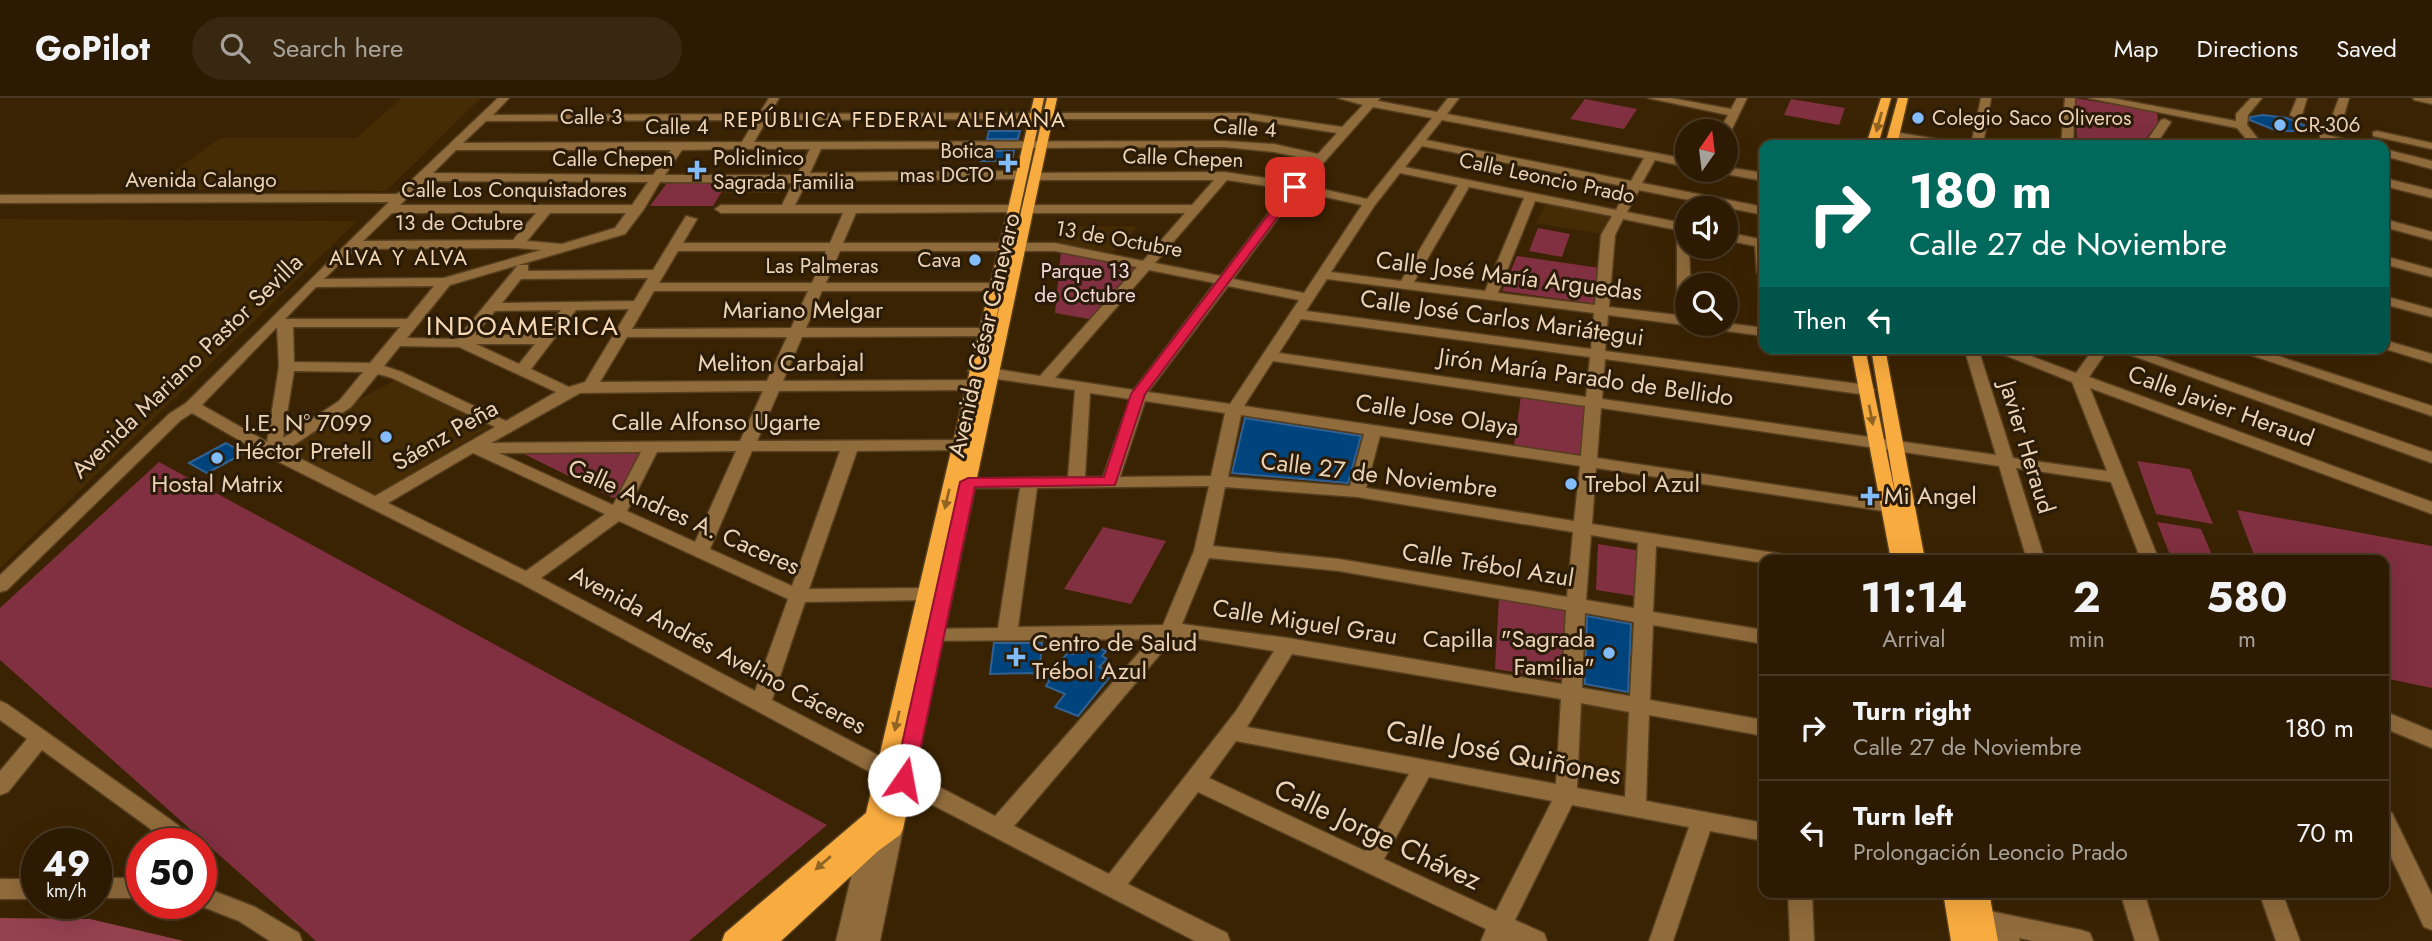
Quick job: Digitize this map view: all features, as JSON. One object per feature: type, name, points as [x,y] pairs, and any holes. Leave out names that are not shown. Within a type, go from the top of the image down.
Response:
[{"type":"main road","name":"Avenida César Canevaro","points":[[884,823],[904,780],[926,636],[926,594],[959,445],[980,376],[1012,246],[1040,116],[1039,98]]},
{"type":"main road","name":"Avenida César Canevaro","points":[[1040,116],[1052,98]]},
{"type":"main road","points":[[1873,140],[1886,98]]},
{"type":"main road","points":[[1892,140],[1903,98]]},
{"type":"main road","name":"Avenida César Canevaro","points":[[884,823],[886,769],[968,482],[985,332],[994,287],[1012,246]]},
{"type":"main road","points":[[1859,354],[1899,555]]},
{"type":"main road","points":[[1879,354],[1915,555]]},
{"type":"main road","points":[[764,941],[870,844],[884,823]]},
{"type":"main road","points":[[734,941],[884,823]]},
{"type":"main road","points":[[1975,927],[1977,898]]},
{"type":"street","name":"Avenida Mariano Pastor Sevilla","points":[[0,586],[175,417],[192,406],[279,323],[312,283],[396,205],[504,98]]},
{"type":"street","points":[[746,146],[774,98]]},
{"type":"street","points":[[1343,98],[1370,100],[1675,159]]},
{"type":"street","points":[[1444,114],[1444,109],[1454,98]]},
{"type":"street","points":[[998,828],[1170,631],[1203,551],[1216,481],[1234,408],[1325,275],[1370,203],[1444,114],[1453,111],[1467,98]]},
{"type":"street","points":[[1653,98],[1734,113]]},
{"type":"street","points":[[1731,119],[1742,98]]},
{"type":"street","points":[[1978,140],[1986,98]]},
{"type":"street","points":[[2067,140],[2070,98]]},
{"type":"street","points":[[2093,98],[2128,101],[2241,125],[2254,140]]},
{"type":"street","points":[[2241,125],[2242,114],[2257,98]]},
{"type":"street","points":[[2296,115],[2302,98]]},
{"type":"street","points":[[2337,119],[2344,98]]},
{"type":"street","points":[[2418,98],[2432,101]]},
{"type":"street","points":[[1110,481],[1139,394],[1295,187],[1370,100]]},
{"type":"street","points":[[1444,114],[1675,159]]},
{"type":"street","name":"Calle 3","points":[[483,118],[1246,116],[1343,131]]},
{"type":"street","points":[[2153,140],[2165,122]]},
{"type":"street","points":[[2377,134],[2432,146]]},
{"type":"street","points":[[2324,137],[2336,140]]},
{"type":"street","points":[[1419,142],[1759,210]]},
{"type":"street","name":"Calle 4","points":[[454,147],[1249,145],[1320,158]]},
{"type":"street","points":[[312,283],[445,282],[620,231],[638,209],[679,146]]},
{"type":"street","points":[[786,210],[817,146]]},
{"type":"street","points":[[2389,154],[2432,165]]},
{"type":"street","points":[[1497,933],[1566,794],[1576,604],[1608,235],[1617,214],[1651,156]]},
{"type":"street","name":"Calle Leoncio Prado","points":[[1398,169],[1675,226]]},
{"type":"street","points":[[1738,170],[1759,174]]},
{"type":"street","points":[[1046,379],[1224,176]]},
{"type":"street","name":"Calle Chepen","points":[[423,177],[658,179],[1224,176],[1370,203]]},
{"type":"street","points":[[2389,177],[2431,186]]},
{"type":"street","points":[[2389,182],[2431,186]]},
{"type":"street","points":[[1405,286],[1465,183]]},
{"type":"street","points":[[1489,297],[1531,197]]},
{"type":"street","name":"Avenida Calango","points":[[0,200],[396,205]]},
{"type":"street","name":"Avenida Calango","points":[[0,208],[396,205]]},
{"type":"street","name":"Calle Los Conquistadores","points":[[396,205],[638,209]]},
{"type":"street","points":[[517,244],[547,208]]},
{"type":"street","points":[[720,209],[1197,209]]},
{"type":"street","points":[[700,551],[851,210]]},
{"type":"street","points":[[590,386],[691,219]]},
{"type":"street","points":[[2389,224],[2432,236]]},
{"type":"street","points":[[1738,239],[1759,243]]},
{"type":"street","name":"13 de Octubre","points":[[353,245],[547,244],[566,248]]},
{"type":"street","name":"13 de Octubre","points":[[674,247],[1055,247],[1309,298]]},
{"type":"street","points":[[462,341],[530,259]]},
{"type":"street","points":[[2389,261],[2432,273]]},
{"type":"street","points":[[517,275],[658,274]]},
{"type":"street","name":"Calle José María Arguedas","points":[[1325,275],[1675,320]]},
{"type":"street","points":[[272,452],[345,404],[445,282]]},
{"type":"street","name":"Las Palmeras","points":[[650,287],[994,287]]},
{"type":"street","points":[[2389,301],[2432,313]]},
{"type":"street","points":[[491,307],[639,305]]},
{"type":"street","points":[[522,371],[572,306]]},
{"type":"street","name":"Calle José Carlos Mariátegui","points":[[1298,314],[1867,390]]},
{"type":"street","points":[[272,452],[287,366],[279,323],[412,323]]},
{"type":"street","points":[[1738,328],[1759,330]]},
{"type":"street","name":"Mariano Melgar","points":[[622,333],[985,332]]},
{"type":"street","points":[[395,342],[547,339]]},
{"type":"street","points":[[462,341],[568,392]]},
{"type":"street","points":[[2389,346],[2432,359]]},
{"type":"street","name":"Javier Heraud","points":[[1973,354],[2035,555]]},
{"type":"street","name":"Calle Javier Heraud","points":[[2010,354],[2431,505]]},
{"type":"street","points":[[2098,354],[2079,380],[2148,555]]},
{"type":"street","points":[[2135,354],[2432,458]]},
{"type":"street","points":[[2256,354],[2432,411]]},
{"type":"street","name":"Jirón María Parado de Bellido","points":[[1270,356],[2118,478]]},
{"type":"street","points":[[287,366],[374,368],[397,375],[507,428]]},
{"type":"street","name":"Calle Jose Olaya","points":[[980,376],[1046,379],[1890,507]]},
{"type":"street","name":"Meliton Carbajal","points":[[590,386],[773,386],[980,376]]},
{"type":"street","points":[[1076,482],[1083,385]]},
{"type":"street","name":"Sáenz Peña","points":[[375,503],[568,392],[590,386]]},
{"type":"street","name":"Sáenz Peña","points":[[539,409],[590,386]]},
{"type":"street","name":"Avenida Andrés Avelino Cáceres","points":[[192,406],[272,452],[527,579],[904,780],[1218,941]]},
{"type":"street","points":[[1357,492],[1373,430]]},
{"type":"street","name":"Calle Alfonso Ugarte","points":[[472,447],[959,445]]},
{"type":"street","points":[[761,702],[850,446]]},
{"type":"street","name":"Calle Andres A. Caceres","points":[[472,447],[798,596],[926,594]]},
{"type":"street","points":[[527,579],[617,514],[651,448]]},
{"type":"street","name":"Calle 27 de Noviembre","points":[[968,482],[1216,481],[1357,492],[1759,556]]},
{"type":"street","points":[[1007,634],[1029,482]]},
{"type":"street","points":[[1635,807],[1647,538]]},
{"type":"street","name":"Calle Trébol Azul","points":[[1203,551],[1339,565],[1759,636]]},
{"type":"street","name":"Calle Miguel Grau","points":[[926,636],[1170,631],[1288,645],[1759,727]]},
{"type":"street","points":[[1113,886],[1232,732],[1288,645]]},
{"type":"street","points":[[0,709],[165,828]]},
{"type":"street","points":[[2389,721],[2432,740]]},
{"type":"street","name":"Calle José Quiñones","points":[[1232,732],[1759,831]]},
{"type":"street","points":[[0,786],[40,738]]},
{"type":"street","points":[[1370,863],[1424,766]]},
{"type":"street","name":"Calle Jorge Chávez","points":[[1195,782],[1370,863],[1497,933],[1535,941]]},
{"type":"street","points":[[1661,941],[1702,820]]},
{"type":"street","name":"Avenida César Canevaro","points":[[868,941],[884,823]]},
{"type":"street","points":[[2389,830],[2432,920]]},
{"type":"street","points":[[848,941],[870,844]]},
{"type":"street","points":[[0,890],[21,889]]},
{"type":"street","points":[[1800,898],[1802,941]]},
{"type":"street","points":[[2134,898],[2147,941]]},
{"type":"street","points":[[2272,898],[2288,941]]},
{"type":"street","points":[[217,902],[247,914],[290,941]]},
{"type":"street","points":[[1975,927],[2081,941]]},
{"type":"shaded area","points":[[402,98],[481,98],[386,191],[150,189],[220,138],[356,138]]},
{"type":"shaded area","points":[[731,181],[786,181],[779,193],[724,193]]},
{"type":"shaded area","points":[[1547,202],[1610,215],[1603,234],[1536,223]]},
{"type":"shaded area","points":[[0,219],[357,221],[0,568]]},
{"type":"shaded area","points":[[1138,226],[1111,254],[1058,243],[1060,227]]},
{"type":"shaded area","name":"I.E. N° 7099 Héctor Pretell","points":[[397,379],[493,425],[374,496],[281,450],[353,403]]},
{"type":"shaded area","points":[[1578,703],[1631,712],[1631,786],[1576,776]]},
{"type":"shaded area","points":[[0,918],[90,919],[184,941],[0,941]]},
{"type":"green space","points":[[2075,98],[2157,112],[2158,123],[2145,140],[2077,140]]},
{"type":"green space","points":[[1585,99],[1637,109],[1624,129],[1570,119]]},
{"type":"green space","points":[[1791,99],[1845,108],[1839,125],[1784,115]]},
{"type":"green space","points":[[667,183],[727,183],[713,206],[650,206]]},
{"type":"green space","points":[[1538,228],[1570,234],[1562,257],[1529,251]]},
{"type":"green space","name":"Parque 13 de Octubre","points":[[1061,251],[1136,266],[1089,319],[1055,313]]},
{"type":"green space","points":[[1517,256],[1600,268],[1597,304],[1502,291]]},
{"type":"green space","points":[[1521,396],[1586,405],[1582,455],[1514,445]]},
{"type":"green space","points":[[520,452],[642,452],[619,496],[613,498]]},
{"type":"green space","points":[[2137,461],[2190,469],[2213,524],[2156,514]]},
{"type":"green space","points":[[159,462],[827,825],[689,941],[316,941],[217,853],[217,828],[189,828],[0,660],[0,608]]},
{"type":"green space","points":[[2237,510],[2432,546],[2432,688],[2389,679],[2389,555],[2254,555]]},
{"type":"green space","points":[[2157,522],[2201,529],[2212,555],[2170,555]]},
{"type":"green space","points":[[1103,527],[1166,541],[1131,604],[1064,589]]},
{"type":"green space","points":[[1598,544],[1641,551],[1641,597],[1596,590]]},
{"type":"green space","points":[[1499,597],[1570,609],[1568,681],[1495,669]]},
{"type":"building","name":"CR-306","points":[[2263,115],[2287,118],[2317,131],[2277,131],[2250,120],[2250,117]]},
{"type":"building","points":[[989,131],[1020,131],[1018,139],[987,139]]},
{"type":"building","points":[[983,151],[1014,151],[1012,161],[981,161]]},
{"type":"building","points":[[1245,418],[1361,436],[1348,483],[1232,473]]},
{"type":"building","name":"Hostal Matrix","points":[[226,443],[244,453],[207,473],[189,463]]},
{"type":"building","name":"Capilla \"Sagrada Familia\"","points":[[1587,616],[1631,624],[1628,692],[1585,684]]},
{"type":"building","name":"Centro de Salud Trébol Azul","points":[[994,643],[1042,643],[1039,676],[1032,673],[990,674]]},
{"type":"building","points":[[1091,644],[1106,651],[1102,656],[1107,659],[1099,667],[1113,673],[1078,716],[1055,707],[1065,694],[1046,686],[1049,681],[1044,678],[1069,652],[1073,654]]},
{"type":"place","name":"Colegio Saco Oliveros","points":[[1918,118]]},
{"type":"place","name":"CR-306","points":[[2280,125]]},
{"type":"place","name":"Botica mas DCTO","points":[[1008,163]]},
{"type":"place","name":"Policlinico Sagrada Familia","points":[[697,170]]},
{"type":"place","name":"Cava","points":[[975,260]]},
{"type":"place","name":"I.E. N° 7099 Héctor Pretell","points":[[386,437]]},
{"type":"place","name":"Hostal Matrix","points":[[217,458]]},
{"type":"place","name":"Trebol Azul","points":[[1571,484]]},
{"type":"place","name":"Mi Angel","points":[[1870,496]]},
{"type":"place","name":"Capilla \"Sagrada Familia\"","points":[[1609,653]]},
{"type":"place","name":"Centro de Salud Trébol Azul","points":[[1016,657]]},
{"type":"district","name":"REPÚBLICA FEDERAL ALEMANA","points":[[895,120]]},
{"type":"district","name":"ALVA Y ALVA","points":[[399,258]]},
{"type":"district","name":"INDOAMERICA","points":[[523,326]]},
{"type":"route","points":[[904,780],[968,482],[1110,481],[1139,394],[1295,187]]}]
